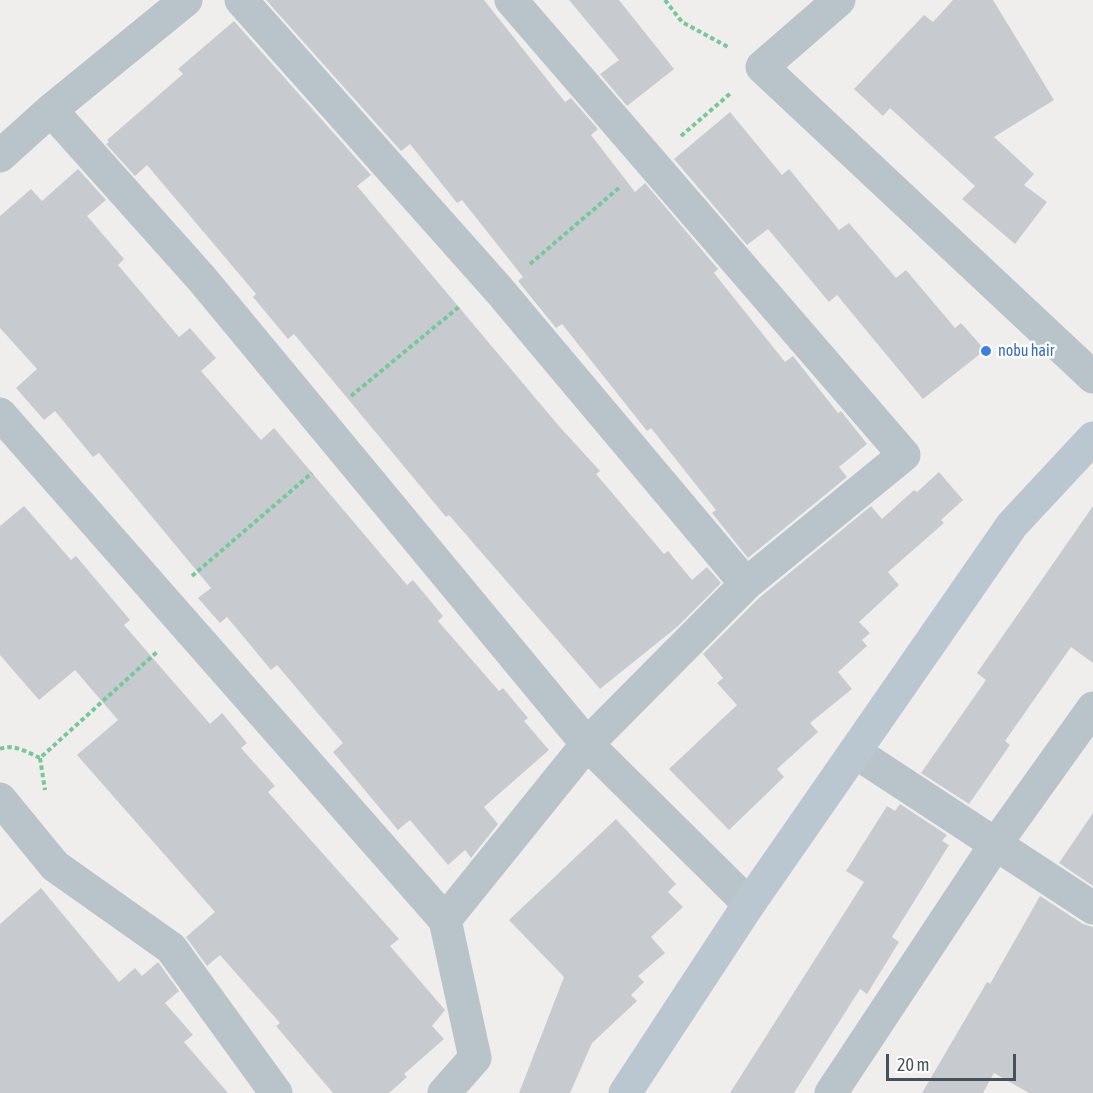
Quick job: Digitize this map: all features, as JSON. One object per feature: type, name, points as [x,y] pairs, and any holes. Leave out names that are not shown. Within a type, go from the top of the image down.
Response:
[{"type":"street","points":[[0,156],[51,110],[186,0]]},
{"type":"street","points":[[241,0],[495,285],[746,584]]},
{"type":"street","points":[[446,920],[587,744],[746,584],[904,455],[511,0]]},
{"type":"street","points":[[839,0],[762,67],[1093,377]]},
{"type":"street","points":[[51,110],[202,279],[587,744],[749,904]]},
{"type":"street","points":[[0,414],[446,920],[475,1058],[444,1093]]},
{"type":"street","points":[[625,1093],[749,904],[1012,525],[1093,438]]},
{"type":"street","points":[[831,1093],[995,845],[1093,708]]},
{"type":"street","points":[[855,752],[1093,908]]},
{"type":"street","points":[[0,799],[55,866],[171,948],[276,1093]]},
{"type":"path","points":[[320,422],[650,162],[762,67],[682,22],[665,0]]},
{"type":"path","points":[[164,600],[342,447]]},
{"type":"path","points":[[0,749],[5,746],[40,758],[187,626]]},
{"type":"building","points":[[266,0],[484,0],[565,102],[571,98],[598,129],[591,135],[635,192],[645,183],[718,269],[714,273],[785,362],[793,356],[838,413],[841,411],[867,444],[839,467],[847,477],[748,558],[712,513],[716,510],[651,428],[647,431],[562,324],[556,328],[518,281],[523,277],[462,200],[457,203],[410,144],[401,151]]},
{"type":"building","points":[[569,0],[619,0],[674,69],[627,106],[600,74],[619,60]]},
{"type":"building","points":[[953,0],[993,0],[1054,100],[994,137],[1034,174],[1024,185],[1047,202],[1015,244],[962,199],[975,186],[890,108],[883,116],[854,89],[924,15],[933,22]]},
{"type":"building","points":[[234,21],[371,175],[357,186],[558,425],[600,471],[596,474],[664,554],[668,551],[692,580],[707,567],[721,583],[677,627],[600,689],[449,515],[446,517],[294,334],[288,339],[253,297],[256,294],[147,165],[135,176],[106,144],[109,142],[107,140],[183,74],[178,69]]},
{"type":"building","points":[[730,112],[782,175],[789,169],[839,230],[849,223],[896,278],[906,270],[955,328],[961,323],[985,350],[923,399],[837,295],[829,302],[768,229],[747,245],[674,159]]},
{"type":"building","points":[[78,169],[106,200],[87,216],[124,259],[118,265],[179,337],[190,328],[216,358],[201,371],[261,440],[274,428],[407,585],[413,580],[443,616],[438,621],[499,691],[503,688],[528,718],[524,721],[549,750],[484,807],[498,824],[471,858],[465,850],[448,865],[410,820],[398,830],[333,752],[343,743],[277,665],[271,670],[227,617],[220,623],[198,598],[211,588],[99,453],[93,457],[55,411],[44,420],[16,388],[37,369],[0,328],[0,216],[31,189],[42,201]]},
{"type":"building","points":[[939,472],[963,500],[941,520],[944,523],[888,572],[899,585],[859,622],[870,633],[862,640],[867,646],[838,672],[852,689],[810,723],[818,732],[777,769],[784,777],[729,830],[669,769],[737,705],[717,683],[723,678],[703,654],[759,598],[871,506],[882,519],[914,490],[917,492]]},
{"type":"building","points":[[24,506],[71,560],[76,556],[130,620],[124,625],[210,724],[222,713],[247,743],[241,748],[275,786],[268,792],[399,939],[390,946],[445,1010],[432,1026],[444,1039],[404,1074],[407,1077],[389,1093],[333,1093],[276,1026],[280,1023],[220,955],[207,966],[186,937],[215,912],[77,755],[118,720],[75,670],[39,700],[0,655],[0,526]]},
{"type":"building","points":[[1093,506],[1093,663],[1071,647],[1005,741],[1010,745],[969,804],[921,773],[986,680],[977,673]]},
{"type":"building","points":[[900,804],[947,835],[942,841],[949,845],[892,937],[899,942],[867,994],[860,989],[794,1093],[730,1093],[864,882],[846,871],[887,806],[895,811]]},
{"type":"building","points":[[1093,813],[1093,886],[1059,863]]},
{"type":"building","points":[[616,819],[676,884],[668,892],[683,907],[651,937],[665,953],[638,976],[644,982],[631,995],[637,1001],[592,1043],[570,1093],[519,1093],[564,977],[509,920]]},
{"type":"building","points":[[41,888],[119,982],[135,968],[142,976],[158,962],[179,991],[165,1003],[193,1035],[184,1042],[228,1093],[0,1093],[0,924]]},
{"type":"building","points":[[1040,896],[1083,924],[1093,927],[1093,1093],[1029,1093],[994,1073],[983,1093],[922,1093],[987,982],[990,984]]},
{"type":"place","name":"nobu hair","points":[[986,351]]}]
